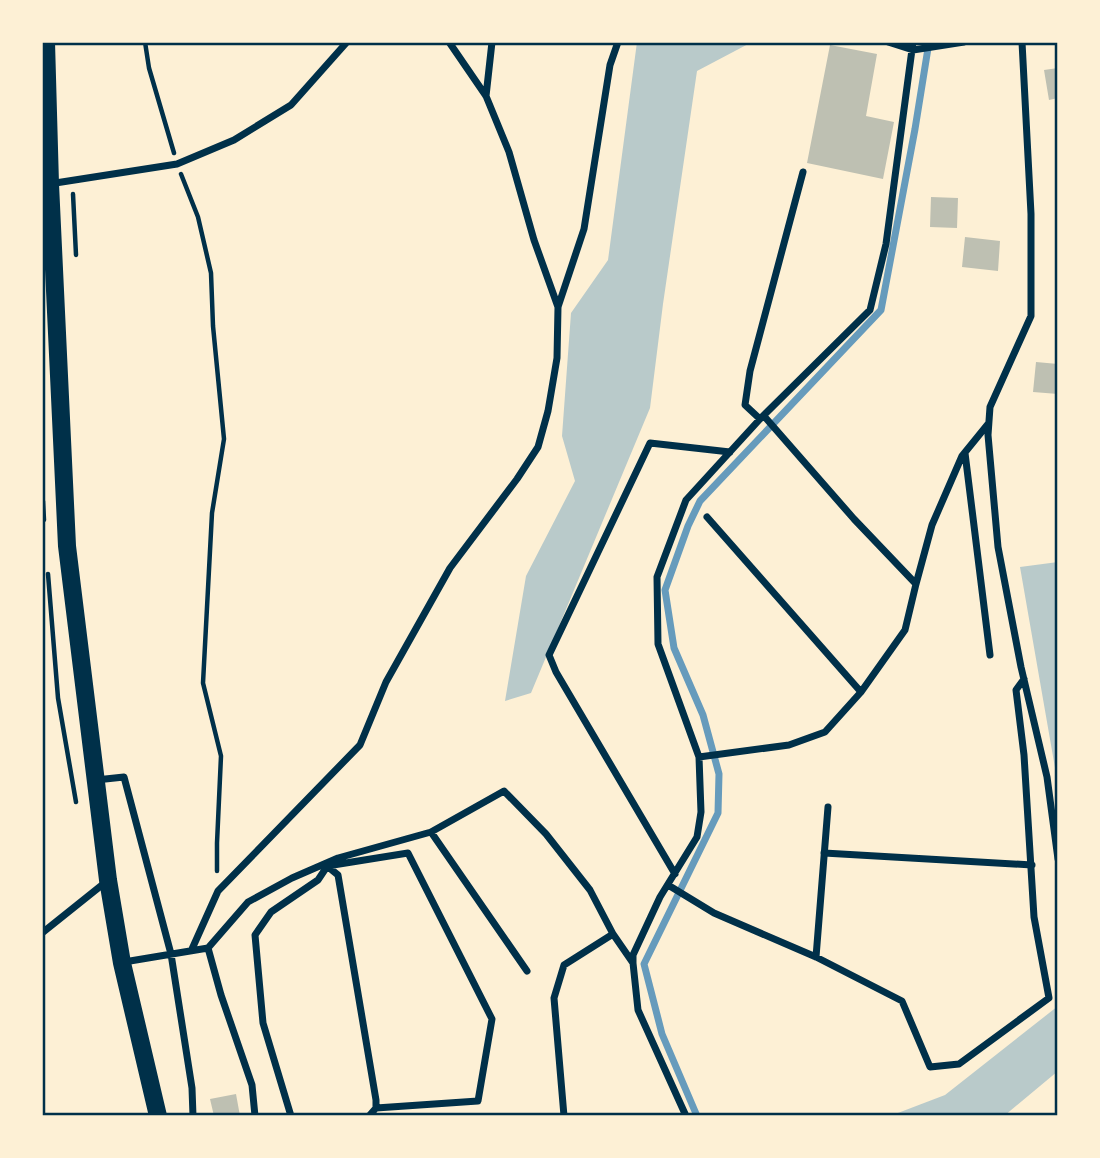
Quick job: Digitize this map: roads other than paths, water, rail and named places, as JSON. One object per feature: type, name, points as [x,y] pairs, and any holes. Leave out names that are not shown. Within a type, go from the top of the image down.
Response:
[{"type":"main road","points":[[46,42],[46,184],[67,546],[108,880],[158,1116]]},
{"type":"street","points":[[46,184],[177,164],[234,141],[291,105],[347,42]]},
{"type":"street","points":[[449,42],[486,96],[509,152],[534,240],[558,307]]},
{"type":"street","points":[[486,96],[492,42]]},
{"type":"street","points":[[191,949],[218,891],[360,745],[386,682],[450,568],[538,447],[548,411],[557,358],[558,307],[584,229],[610,65],[618,42]]},
{"type":"street","points":[[888,42],[913,47],[964,42]]},
{"type":"street","points":[[1022,42],[1031,214],[1031,316],[990,407],[988,435],[998,547],[1046,777],[1058,859]]},
{"type":"street","points":[[686,1116],[638,1010],[633,963],[634,955],[660,897],[697,837],[701,813],[700,757],[658,644],[657,577],[687,500],[763,417],[870,310],[886,244],[913,47]]},
{"type":"street","points":[[803,172],[750,371],[745,405],[763,417],[853,519],[916,584]]},
{"type":"street","points":[[700,757],[789,746],[825,732],[861,692],[905,630],[932,525],[962,456],[989,423]]},
{"type":"street","points":[[675,874],[549,655],[650,443],[730,452]]},
{"type":"street","points":[[965,453],[989,654]]},
{"type":"street","points":[[707,517],[861,692]]},
{"type":"street","points":[[669,885],[715,914],[816,957],[902,1001],[930,1067],[959,1064],[1049,998],[1034,917],[1024,755],[1016,690],[1024,679]]},
{"type":"street","points":[[96,780],[124,777],[171,954],[192,1088],[193,1116]]},
{"type":"street","points":[[126,962],[208,947],[248,902],[292,878],[338,858],[431,832],[504,791],[546,834],[590,890],[613,934],[633,963]]},
{"type":"street","points":[[816,957],[828,807]]},
{"type":"street","points":[[431,832],[527,971]]},
{"type":"street","points":[[328,864],[408,853],[492,1019],[478,1101],[376,1108],[369,1116]]},
{"type":"street","points":[[824,853],[1032,865]]},
{"type":"street","points":[[328,864],[338,875],[376,1108]]},
{"type":"street","points":[[291,1116],[263,1023],[255,935],[271,912],[318,880],[328,864]]},
{"type":"street","points":[[42,933],[108,880]]},
{"type":"street","points":[[564,1116],[554,998],[564,965],[613,934]]},
{"type":"street","points":[[208,947],[220,995],[251,1085],[255,1116]]},
{"type":"waterway","points":[[697,1116],[662,1034],[644,964],[718,813],[719,774],[703,715],[674,648],[665,590],[700,501],[881,310],[929,42]]}]
